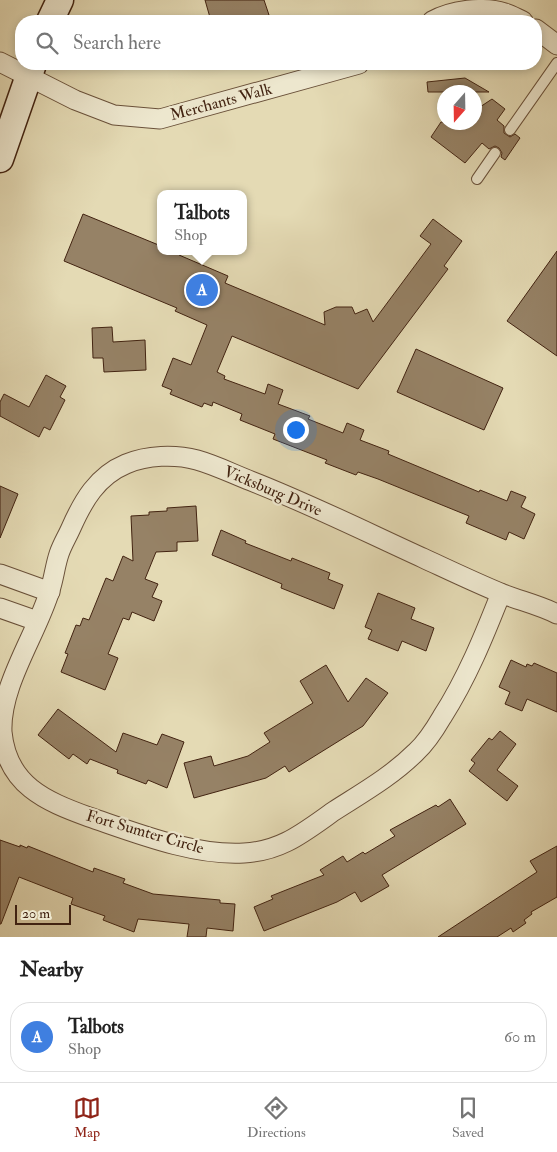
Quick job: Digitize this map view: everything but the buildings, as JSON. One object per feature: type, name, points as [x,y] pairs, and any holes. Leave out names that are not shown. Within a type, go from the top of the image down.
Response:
[{"type":"street","points":[[53,15],[60,0]]},
{"type":"street","points":[[442,15],[472,10],[504,12],[511,15]]},
{"type":"street","points":[[542,33],[557,44]]},
{"type":"street","name":"Merchants Walk","points":[[0,62],[15,66]]},
{"type":"street","points":[[0,159],[31,70]]},
{"type":"street","name":"Merchants Walk","points":[[31,70],[75,100],[114,115],[160,119],[337,70]]},
{"type":"street","name":"Vicksburg Drive","points":[[37,621],[50,592],[59,553],[89,492],[105,476],[126,464],[149,457],[196,459],[300,501],[501,593],[557,614]]},
{"type":"street","points":[[0,574],[50,592]]},
{"type":"street","name":"Fort Sumter Circle","points":[[37,621],[8,687],[2,708],[1,731],[6,753],[15,773],[31,790],[50,801],[134,833],[200,850],[224,854],[248,853],[272,849],[293,840],[386,778],[420,749],[434,731],[457,693],[478,651],[501,593]]},
{"type":"street","points":[[0,608],[37,621]]},
{"type":"lane","points":[[510,130],[557,63]]},
{"type":"lane","points":[[477,179],[495,153]]},
{"type":"place","name":"Talbots","points":[[202,290]]}]
